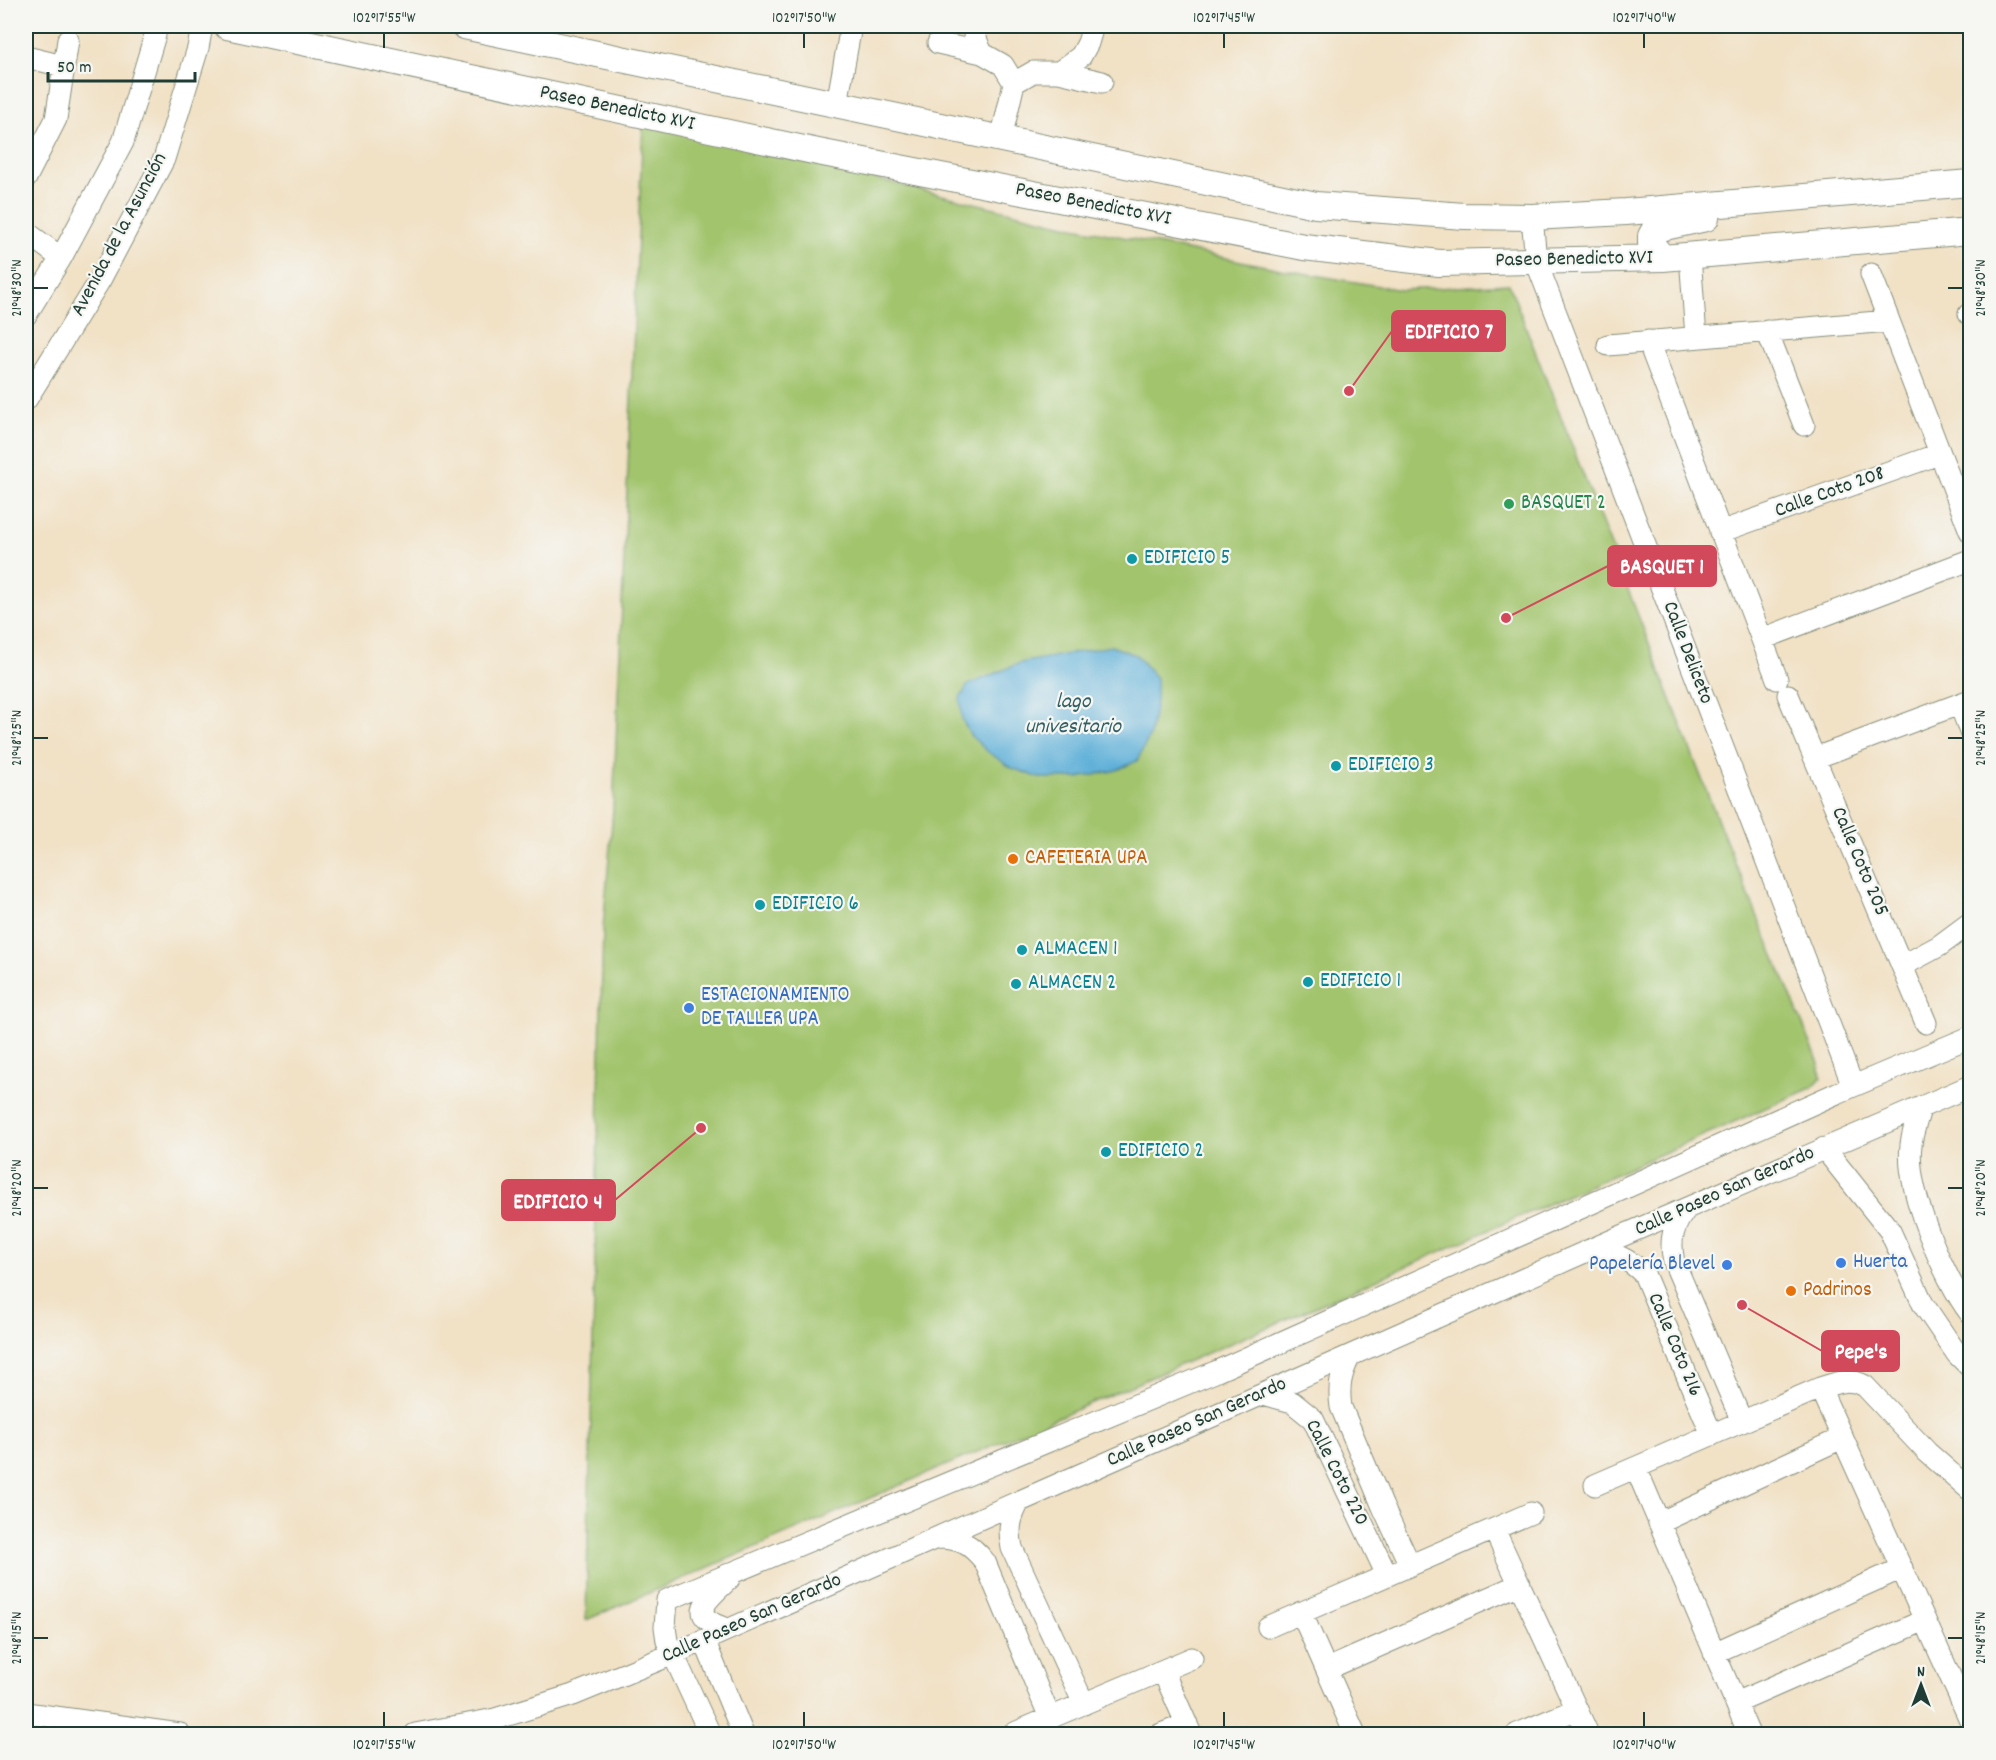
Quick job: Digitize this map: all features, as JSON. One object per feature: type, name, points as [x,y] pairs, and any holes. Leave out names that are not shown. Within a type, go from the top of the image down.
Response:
[{"type":"street","name":"Avenida de la Asunción","points":[[26,315],[61,258],[123,142],[156,26]]},
{"type":"street","name":"Avenida de la Asunción","points":[[26,400],[100,280],[164,159],[198,48],[202,26]]},
{"type":"street","name":"Paseo Benedicto XVI","points":[[227,26],[818,152],[1304,247],[1439,263],[1663,258],[1971,231]]},
{"type":"street","name":"Paseo Benedicto XVI","points":[[464,26],[1316,205],[1464,216],[1532,217],[1626,212],[1971,183]]},
{"type":"street","points":[[837,104],[851,26]]},
{"type":"street","points":[[974,26],[974,34],[982,53]]},
{"type":"street","points":[[1059,72],[1081,56],[1094,26]]},
{"type":"street","points":[[26,178],[56,119],[68,40]]},
{"type":"street","points":[[938,43],[982,53],[1003,65],[1014,83],[1001,139]]},
{"type":"street","points":[[26,57],[63,66]]},
{"type":"street","points":[[1014,83],[1033,72],[1059,72],[1102,82]]},
{"type":"street","points":[[1663,258],[1651,244],[1651,236],[1655,229],[1722,213],[1821,194]]},
{"type":"street","name":"Calle Deliceto","points":[[1532,217],[1536,261],[1853,1086]]},
{"type":"street","points":[[26,232],[61,258]]},
{"type":"street","points":[[1690,256],[1696,337]]},
{"type":"street","points":[[1871,274],[1971,531]]},
{"type":"street","points":[[1608,345],[1889,321]]},
{"type":"street","points":[[1767,331],[1804,425]]},
{"type":"street","points":[[1648,341],[1762,639],[1971,560]]},
{"type":"street","name":"Calle Coto 208","points":[[1720,532],[1940,454]]},
{"type":"street","name":"Calle Coto 205","points":[[1762,639],[1815,758],[1926,1023]]},
{"type":"street","points":[[1815,758],[1965,702],[1971,732]]},
{"type":"street","points":[[1902,966],[1938,946],[1971,923]]},
{"type":"street","name":"Calle Paseo San Gerardo","points":[[673,1654],[665,1627],[667,1600],[1215,1372],[1853,1086],[1971,1037]]},
{"type":"street","name":"Calle Paseo San Gerardo","points":[[415,1734],[495,1719],[573,1695],[673,1654],[1594,1248],[1971,1086]]},
{"type":"street","points":[[1920,1109],[1911,1146],[1911,1175],[1925,1225],[1959,1299],[1971,1313]]},
{"type":"street","points":[[1824,1148],[1890,1231],[1923,1304],[1957,1354],[1971,1366]]},
{"type":"street","name":"Calle Coto 216","points":[[1686,1209],[1672,1233],[1671,1250],[1674,1262],[1743,1422]]},
{"type":"street","name":"Calle Coto 216","points":[[1594,1248],[1621,1256],[1632,1262],[1644,1274],[1712,1435]]},
{"type":"street","name":"Calle Coto 220","points":[[1350,1356],[1340,1378],[1341,1407],[1410,1565]]},
{"type":"street","points":[[1595,1485],[1820,1388],[1845,1380],[1865,1386],[1927,1452],[1971,1490]]},
{"type":"street","points":[[1820,1388],[1925,1620],[1963,1682],[1971,1720]]},
{"type":"street","name":"Calle Coto 220","points":[[1263,1394],[1292,1402],[1313,1419],[1387,1575]]},
{"type":"street","points":[[1659,1523],[1842,1438]]},
{"type":"street","points":[[1636,1468],[1749,1734]]},
{"type":"street","points":[[1019,1502],[1009,1527],[1012,1548],[1084,1704]]},
{"type":"street","points":[[1268,1627],[1531,1513]]},
{"type":"street","points":[[1494,1529],[1588,1734]]},
{"type":"street","points":[[937,1538],[953,1538],[962,1541],[985,1562],[1050,1718]]},
{"type":"street","points":[[1714,1653],[1902,1568]]},
{"type":"street","points":[[728,1629],[707,1620],[703,1614],[703,1606],[736,1572]]},
{"type":"street","points":[[1326,1669],[1520,1584]]},
{"type":"street","points":[[1301,1612],[1355,1734]]},
{"type":"street","points":[[1736,1703],[1925,1620]]},
{"type":"street","points":[[704,1640],[743,1734]]},
{"type":"street","points":[[673,1654],[710,1734]]},
{"type":"street","points":[[1012,1734],[1192,1658]]},
{"type":"street","points":[[1161,1734],[1189,1729],[1163,1671]]},
{"type":"street","points":[[1517,1734],[1577,1709]]},
{"type":"street","points":[[26,1713],[180,1734]]},
{"type":"green space","points":[[643,122],[1069,226],[1285,270],[1402,290],[1509,284],[1726,841],[1819,1063],[1821,1078],[1811,1088],[1301,1313],[586,1620],[603,928],[613,810]]},
{"type":"water","name":"lago univesitario","points":[[1111,646],[1136,655],[1156,678],[1156,702],[1150,735],[1137,761],[1117,770],[1078,778],[1040,778],[1012,768],[988,752],[970,735],[962,719],[960,698],[968,685],[1020,663]]},
{"type":"place","name":"EDIFICIO 7","points":[[1349,391]]},
{"type":"place","name":"BASQUET 2","points":[[1509,504]]},
{"type":"place","name":"EDIFICIO 5","points":[[1132,559]]},
{"type":"place","name":"BASQUET 1","points":[[1506,618]]},
{"type":"place","name":"EDIFICIO 3","points":[[1336,766]]},
{"type":"place","name":"CAFETERIA UPA","points":[[1013,859]]},
{"type":"place","name":"EDIFICIO 6","points":[[760,905]]},
{"type":"place","name":"ALMACEN 1","points":[[1022,950]]},
{"type":"place","name":"EDIFICIO 1","points":[[1308,982]]},
{"type":"place","name":"ALMACEN 2","points":[[1016,984]]},
{"type":"place","name":"ESTACIONAMIENTO DE TALLER UPA","points":[[689,1008]]},
{"type":"place","name":"EDIFICIO 4","points":[[701,1128]]},
{"type":"place","name":"EDIFICIO 2","points":[[1106,1152]]},
{"type":"place","name":"Huerta","points":[[1841,1263]]},
{"type":"place","name":"Papelería Blevel","points":[[1727,1265]]},
{"type":"place","name":"Padrinos","points":[[1791,1291]]},
{"type":"place","name":"Pepe's","points":[[1742,1305]]}]
